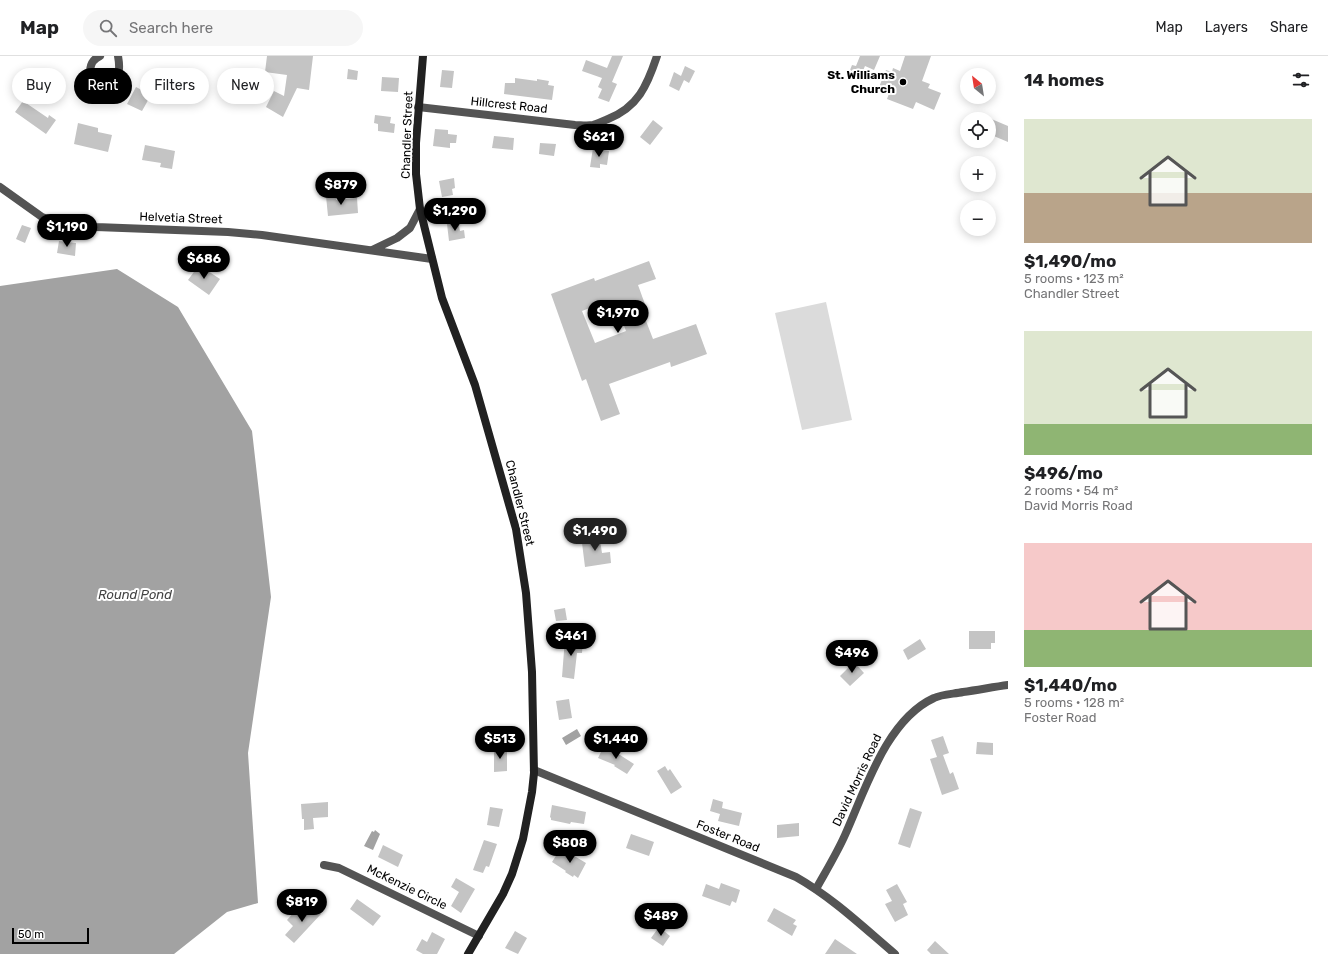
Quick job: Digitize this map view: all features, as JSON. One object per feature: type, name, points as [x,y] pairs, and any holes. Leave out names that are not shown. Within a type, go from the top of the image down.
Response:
[{"type":"main road","name":"Chandler Street","points":[[423,56],[418,107],[416,174],[420,209],[442,298],[475,385],[517,535],[523,568],[532,672],[534,770],[528,818],[518,857],[504,894],[468,954]]},
{"type":"street","points":[[100,56],[91,63],[90,71],[93,77],[99,82],[106,83],[117,76],[120,70],[118,56]]},
{"type":"street","name":"Hillcrest Road","points":[[418,107],[574,125],[593,125],[618,115],[636,100],[647,83],[657,56]]},
{"type":"street","name":"Helvetia Street","points":[[0,187],[42,217],[58,222],[96,227],[255,234],[432,258]]},
{"type":"street","points":[[371,250],[397,238],[410,228],[420,209]]},
{"type":"street","name":"David Morris Road","points":[[816,889],[844,837],[883,750],[892,735],[904,721],[917,708],[934,698],[949,694],[1008,685]]},
{"type":"street","name":"Foster Road","points":[[534,770],[796,877],[840,906],[895,954]]},
{"type":"street","name":"McKenzie Circle","points":[[324,865],[340,868],[479,936]]},
{"type":"shaded area","points":[[826,302],[852,420],[802,430],[775,313]]},
{"type":"water","name":"Round Pond","points":[[117,269],[178,307],[252,431],[271,597],[248,753],[258,903],[227,912],[174,954],[0,954],[0,286]]},
{"type":"water","points":[[577,729],[581,736],[566,745],[562,738]]},
{"type":"water","points":[[375,830],[380,834],[373,850],[364,846],[372,831],[374,832]]},
{"type":"building","points":[[267,56],[313,56],[309,90],[297,88],[283,117],[266,107],[268,104],[274,104],[274,91],[284,96],[287,75],[274,73],[274,68],[266,68]]},
{"type":"building","points":[[612,56],[623,56],[612,82],[617,84],[609,102],[598,98],[602,89],[598,87],[602,78],[582,71],[586,60],[607,68]]},
{"type":"building","points":[[860,56],[880,56],[874,70],[865,66],[859,80],[848,75],[852,65],[856,66]]},
{"type":"building","name":"St. Williams Church","points":[[905,56],[931,56],[922,81],[930,84],[928,88],[941,93],[934,110],[916,102],[913,109],[887,99],[890,91],[879,87],[886,70],[892,72],[893,68],[900,71]]},
{"type":"building","points":[[685,66],[695,71],[689,83],[684,80],[679,91],[669,86],[674,72],[681,76]]},
{"type":"building","points":[[348,69],[358,71],[357,80],[347,79]]},
{"type":"building","points":[[442,70],[454,71],[452,88],[440,87]]},
{"type":"building","points":[[382,77],[399,78],[398,92],[381,91]]},
{"type":"building","points":[[515,78],[549,81],[548,85],[554,86],[552,100],[504,94],[505,83],[515,83]]},
{"type":"building","points":[[136,87],[140,89],[140,104],[146,104],[142,111],[127,104],[132,104],[132,95]]},
{"type":"building","points":[[21,104],[27,104],[48,118],[49,115],[56,120],[46,134],[15,112]]},
{"type":"building","points":[[375,115],[391,117],[390,123],[395,124],[394,133],[378,131],[378,124],[374,123]]},
{"type":"building","points":[[653,120],[663,128],[650,145],[640,137]]},
{"type":"building","points":[[996,121],[1008,126],[1008,142],[996,137]]},
{"type":"building","points":[[78,123],[98,128],[98,132],[112,135],[108,152],[74,144]]},
{"type":"building","points":[[435,129],[448,130],[448,134],[457,135],[456,143],[450,143],[450,148],[433,146]]},
{"type":"building","points":[[494,136],[514,138],[513,150],[492,148]]},
{"type":"building","points":[[540,143],[556,144],[554,156],[539,154]]},
{"type":"building","points":[[145,145],[175,151],[172,169],[160,167],[161,163],[142,160]]},
{"type":"building","points":[[593,148],[609,151],[607,165],[600,164],[600,168],[590,167]]},
{"type":"building","points":[[454,178],[455,188],[452,189],[453,195],[442,197],[439,181]]},
{"type":"building","points":[[336,195],[336,200],[357,198],[358,213],[328,216],[326,196]]},
{"type":"building","points":[[458,222],[460,231],[464,230],[465,238],[449,241],[447,224]]},
{"type":"building","points":[[22,225],[31,228],[25,243],[16,239]]},
{"type":"building","points":[[59,241],[76,243],[75,256],[57,253]]},
{"type":"building","points":[[649,261],[656,279],[638,285],[646,307],[641,308],[653,339],[696,324],[707,354],[671,367],[670,362],[609,384],[620,414],[601,421],[586,379],[582,381],[551,294],[594,278],[595,281]],"holes":[[[602,303],[604,309],[616,304],[626,331],[595,343],[582,311]]]},
{"type":"building","points":[[199,265],[220,279],[209,295],[188,280]]},
{"type":"building","points":[[599,534],[602,553],[610,552],[611,563],[585,567],[582,543],[586,543],[585,536]]},
{"type":"building","points":[[565,608],[567,620],[556,621],[554,610]]},
{"type":"building","points":[[969,631],[995,631],[995,643],[991,643],[991,649],[969,649]]},
{"type":"building","points":[[565,638],[583,640],[582,653],[577,653],[574,679],[562,677]]},
{"type":"building","points":[[920,639],[926,649],[908,660],[903,650]]},
{"type":"building","points":[[854,662],[864,673],[850,686],[840,676]]},
{"type":"building","points":[[569,699],[572,718],[559,720],[556,701]]},
{"type":"building","points":[[943,736],[949,753],[943,755],[950,774],[953,772],[959,789],[942,795],[930,759],[937,757],[931,740]]},
{"type":"building","points":[[977,742],[993,743],[993,755],[976,754]]},
{"type":"building","points":[[603,748],[620,755],[634,764],[627,774],[614,766],[615,765],[598,758]]},
{"type":"building","points":[[494,749],[507,749],[507,771],[494,772]]},
{"type":"building","points":[[665,766],[668,771],[670,769],[682,787],[671,794],[657,771]]},
{"type":"building","points":[[713,799],[723,802],[722,808],[742,813],[739,826],[718,821],[720,814],[710,811]]},
{"type":"building","points":[[328,802],[328,817],[313,818],[314,829],[304,830],[304,819],[302,819],[301,804]]},
{"type":"building","points":[[552,805],[586,812],[584,824],[571,822],[570,824],[551,820]]},
{"type":"building","points":[[490,807],[503,809],[499,827],[487,825]]},
{"type":"building","points":[[910,808],[922,812],[910,848],[898,844]]},
{"type":"building","points":[[799,823],[799,836],[777,838],[777,825]]},
{"type":"building","points":[[631,834],[654,842],[649,856],[626,848]]},
{"type":"building","points":[[484,840],[497,844],[489,867],[486,866],[483,873],[473,870]]},
{"type":"building","points":[[383,845],[403,855],[398,867],[378,857]]},
{"type":"building","points":[[559,851],[569,857],[571,854],[586,863],[578,878],[574,875],[573,877],[552,862]]},
{"type":"building","points":[[456,878],[475,889],[461,913],[451,906],[459,892],[451,887]]},
{"type":"building","points":[[721,883],[740,890],[736,903],[732,901],[730,906],[702,896],[706,884],[719,889]]},
{"type":"building","points":[[897,884],[907,902],[903,904],[908,915],[895,922],[885,904],[892,901],[886,890]]},
{"type":"building","points":[[357,899],[381,916],[373,926],[350,909]]},
{"type":"building","points":[[311,904],[321,914],[294,943],[285,935],[293,926],[287,920],[296,910],[301,915]]},
{"type":"building","points":[[774,908],[796,920],[793,924],[797,926],[792,936],[767,921]]},
{"type":"building","points":[[659,927],[670,936],[663,946],[651,938]]},
{"type":"building","points":[[515,931],[527,938],[518,954],[505,948]]},
{"type":"building","points":[[432,932],[445,939],[437,954],[423,954],[416,950],[422,939],[427,942]]},
{"type":"building","points":[[835,939],[857,954],[825,954]]},
{"type":"building","points":[[935,941],[949,954],[931,954],[927,950]]},
{"type":"place","name":"St. Williams Church","points":[[903,82]]}]
